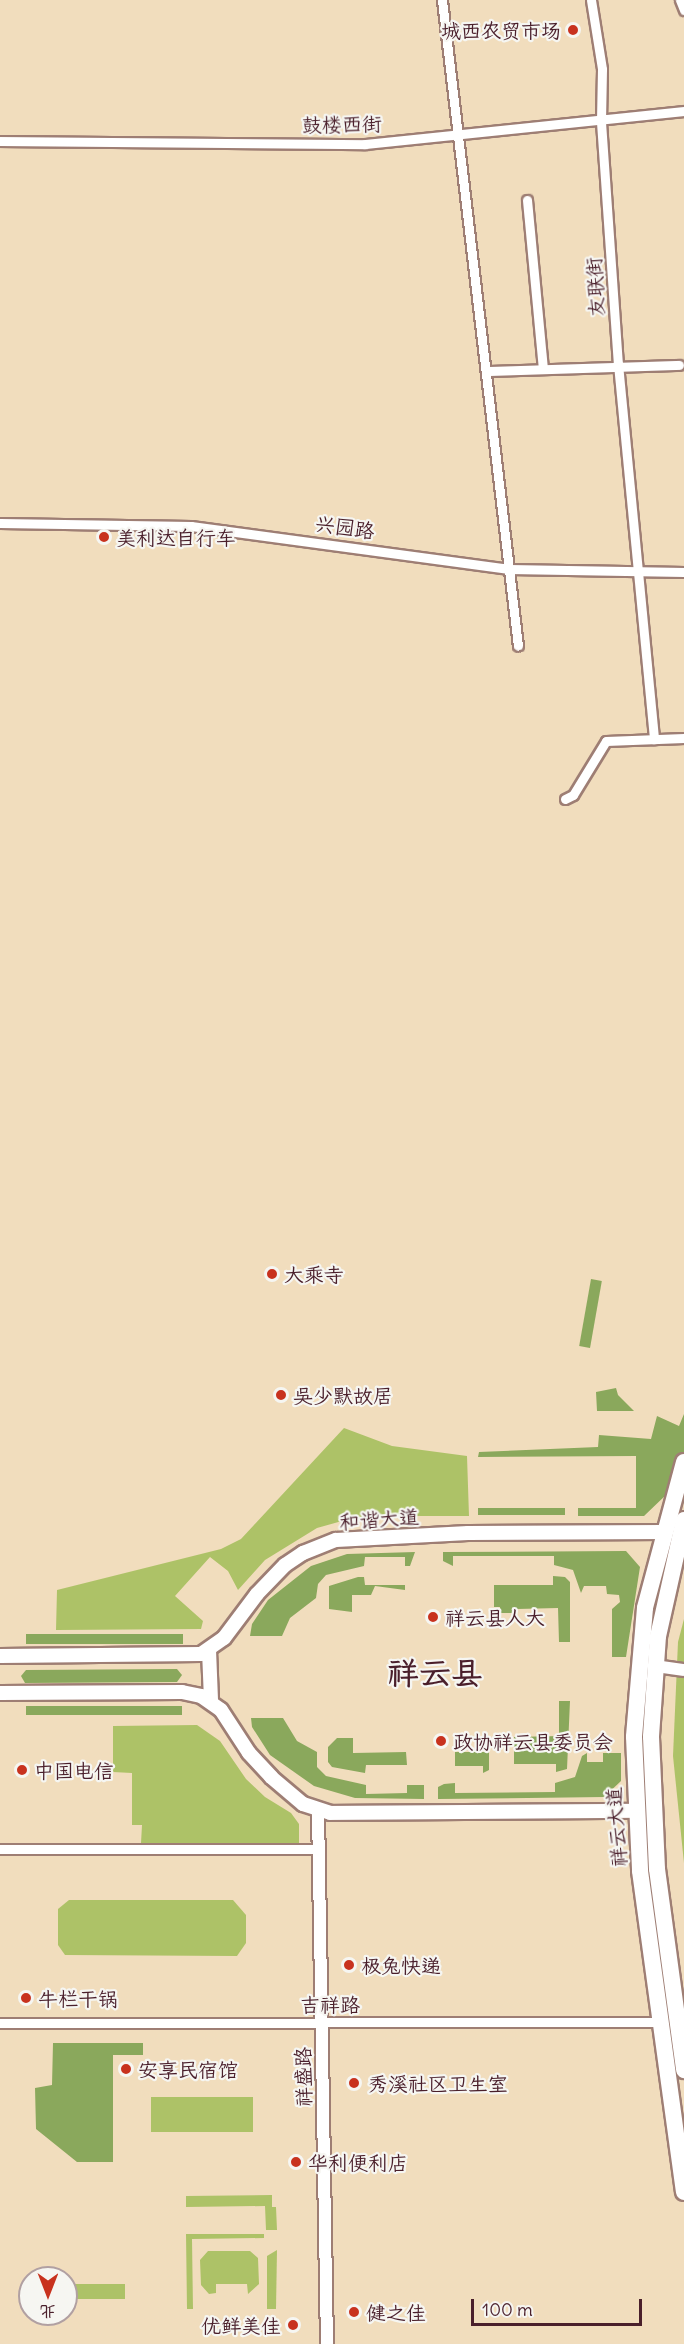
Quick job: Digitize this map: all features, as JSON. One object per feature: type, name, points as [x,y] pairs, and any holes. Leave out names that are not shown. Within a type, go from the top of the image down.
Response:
[{"type":"highway","name":"祥云大道","points":[[684,1462],[663,1532],[647,1598],[637,1667],[635,1811],[668,2021],[683,2052],[684,2070]]},
{"type":"highway","name":"祥云大道","points":[[684,1520],[662,1611],[655,1666],[653,1819],[684,2192]]},
{"type":"highway","points":[[663,1532],[681,1538]]},
{"type":"main road","name":"和谐大道","points":[[209,1650],[231,1630],[268,1581],[303,1553],[336,1540],[468,1533],[663,1532]]},
{"type":"main road","points":[[0,1656],[191,1656],[209,1650],[211,1700],[267,1773],[303,1804],[318,1809],[352,1815],[635,1811]]},
{"type":"main road","points":[[0,1693],[182,1692],[211,1700]]},
{"type":"street","points":[[442,0],[518,646]]},
{"type":"street","name":"友联街","points":[[591,0],[602,69],[601,122],[618,364],[654,739]]},
{"type":"street","points":[[680,0],[684,10]]},
{"type":"street","name":"鼓楼西街","points":[[0,141],[365,144],[601,122],[684,111]]},
{"type":"street","points":[[527,200],[543,368]]},
{"type":"street","points":[[486,371],[618,364],[679,364]]},
{"type":"street","name":"兴园路","points":[[0,523],[228,529],[509,569],[684,572]]},
{"type":"street","points":[[565,799],[580,784],[600,744],[684,738]]},
{"type":"street","points":[[655,1666],[684,1670]]},
{"type":"street","name":"祥盛路","points":[[318,1809],[327,2344]]},
{"type":"street","points":[[0,1849],[319,1849]]},
{"type":"street","name":"吉祥路","points":[[0,2023],[668,2021]]},
{"type":"green space","points":[[591,1279],[602,1281],[590,1348],[579,1346]]},
{"type":"green space","points":[[616,1388],[618,1395],[634,1411],[597,1411],[596,1392]]},
{"type":"green space","points":[[684,1414],[684,1454],[668,1493],[644,1516],[578,1516],[578,1508],[636,1508],[636,1456],[478,1457],[479,1452],[598,1447],[599,1435],[651,1439],[657,1416],[679,1426]]},
{"type":"green space","points":[[344,1428],[392,1446],[467,1456],[469,1516],[393,1516],[342,1521],[317,1528],[265,1560],[238,1590],[228,1571],[210,1557],[175,1596],[203,1621],[201,1629],[56,1630],[57,1590],[221,1549],[241,1539]]},
{"type":"green space","points":[[478,1508],[565,1508],[565,1515],[478,1515]]},
{"type":"green space","points":[[626,1551],[640,1567],[626,1657],[612,1657],[612,1609],[620,1602],[619,1595],[607,1594],[606,1586],[584,1586],[581,1593],[573,1570],[554,1565],[554,1556],[453,1556],[453,1566],[443,1561],[443,1552]]},
{"type":"green space","points":[[415,1552],[410,1566],[405,1566],[405,1557],[365,1557],[364,1566],[326,1575],[318,1584],[316,1598],[290,1618],[282,1636],[250,1636],[252,1624],[268,1600],[311,1566],[347,1554]]},
{"type":"green space","points":[[553,1576],[565,1577],[570,1582],[570,1642],[559,1642],[558,1608],[517,1609],[517,1613],[500,1613],[500,1607],[494,1607],[494,1585],[553,1585]]},
{"type":"green space","points":[[364,1577],[365,1585],[405,1585],[405,1590],[375,1586],[371,1595],[352,1595],[352,1612],[329,1609],[329,1586]]},
{"type":"green space","points":[[684,1619],[684,1863],[673,1756],[678,1642]]},
{"type":"green space","points":[[26,1634],[183,1634],[183,1644],[26,1644]]},
{"type":"green space","points":[[177,1669],[182,1675],[177,1682],[25,1683],[21,1676],[26,1670]]},
{"type":"green space","points":[[559,1701],[570,1701],[567,1769],[556,1772],[556,1764],[514,1764],[514,1737],[559,1736]]},
{"type":"green space","points":[[26,1706],[182,1706],[182,1715],[26,1715]]},
{"type":"green space","points":[[251,1718],[283,1718],[297,1741],[317,1752],[317,1767],[326,1776],[366,1785],[366,1794],[407,1793],[407,1785],[424,1785],[424,1799],[355,1798],[314,1786],[270,1755],[252,1727]]},
{"type":"green space","points":[[197,1725],[220,1741],[246,1779],[265,1797],[291,1813],[299,1824],[299,1843],[141,1843],[142,1825],[132,1825],[132,1773],[113,1772],[113,1726]]},
{"type":"green space","points":[[337,1738],[353,1738],[353,1753],[406,1752],[407,1765],[366,1765],[365,1773],[332,1767],[328,1762],[328,1747]]},
{"type":"green space","points":[[455,1752],[489,1752],[489,1770],[483,1773],[483,1766],[455,1766]]},
{"type":"green space","points":[[587,1753],[587,1762],[603,1762],[603,1753],[621,1753],[621,1781],[604,1797],[438,1799],[438,1787],[455,1783],[455,1793],[555,1792],[555,1783],[575,1777],[582,1756]]},
{"type":"green space","points":[[69,1900],[233,1900],[246,1915],[246,1943],[237,1956],[65,1955],[58,1945],[58,1909]]},
{"type":"green space","points":[[53,2043],[143,2043],[143,2055],[113,2055],[113,2162],[77,2162],[36,2129],[35,2088],[52,2085]]},
{"type":"green space","points":[[151,2097],[253,2097],[253,2132],[151,2132]]},
{"type":"green space","points":[[272,2195],[272,2207],[276,2207],[277,2230],[266,2230],[265,2206],[186,2207],[186,2196]]},
{"type":"green space","points":[[186,2234],[264,2234],[264,2238],[192,2239],[193,2309],[187,2309]]},
{"type":"green space","points":[[277,2250],[276,2309],[267,2309],[267,2256]]},
{"type":"green space","points":[[208,2251],[250,2251],[258,2258],[259,2284],[248,2294],[247,2284],[216,2284],[216,2293],[209,2294],[201,2285],[200,2260]]},
{"type":"green space","points":[[78,2284],[125,2284],[125,2299],[78,2299]]},
{"type":"place","name":"城西农贸市场","points":[[573,30]]},
{"type":"place","name":"美利达自行车","points":[[104,537]]},
{"type":"place","name":"大乘寺","points":[[272,1274]]},
{"type":"place","name":"吴少默故居","points":[[281,1395]]},
{"type":"place","name":"祥云县人大","points":[[433,1617]]},
{"type":"place","name":"政协祥云县委员会","points":[[441,1741]]},
{"type":"place","name":"中国电信","points":[[22,1770]]},
{"type":"place","name":"极兔快递","points":[[349,1965]]},
{"type":"place","name":"牛栏干锅","points":[[26,1998]]},
{"type":"place","name":"安享民宿馆","points":[[126,2069]]},
{"type":"place","name":"秀溪社区卫生室","points":[[354,2083]]},
{"type":"place","name":"华利便利店","points":[[296,2162]]},
{"type":"place","name":"健之佳","points":[[354,2312]]},
{"type":"place","name":"优鲜美佳","points":[[293,2325]]},
{"type":"district","name":"祥云县","points":[[435,1673]]}]
